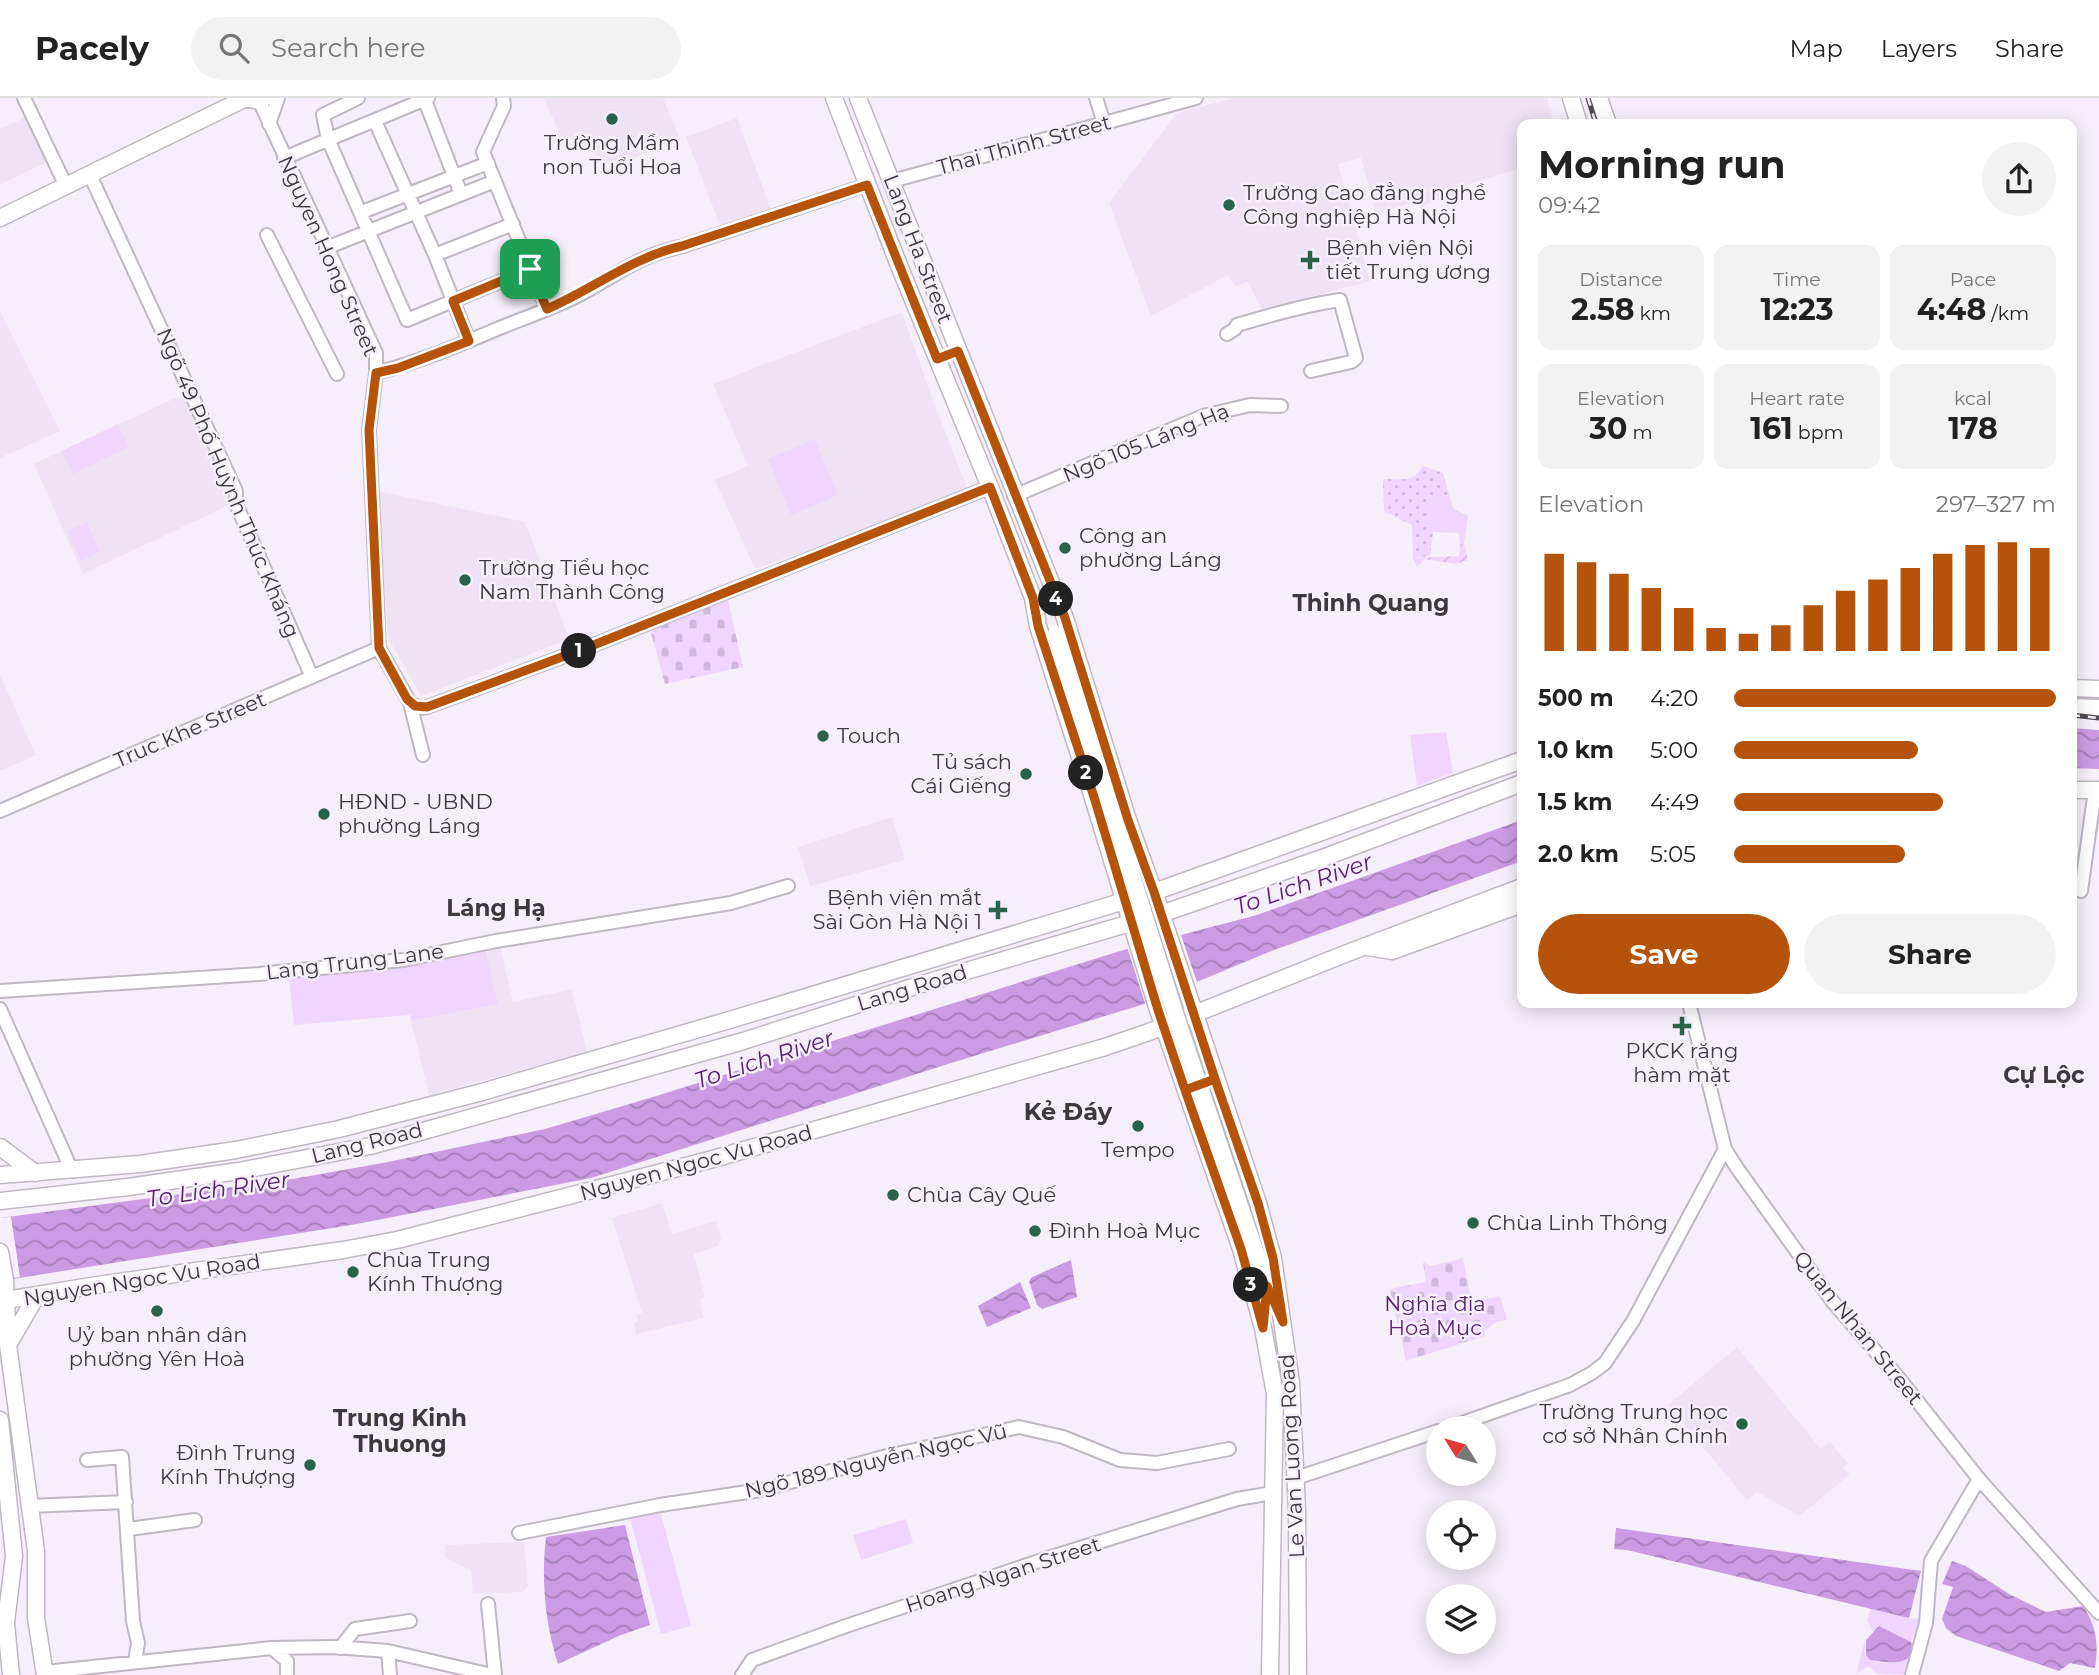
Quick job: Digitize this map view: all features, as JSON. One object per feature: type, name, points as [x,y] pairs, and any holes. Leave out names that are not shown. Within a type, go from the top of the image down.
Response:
[{"type":"main road","name":"Lang Ha Street","points":[[834,98],[1033,598],[1042,639],[1131,923]]},
{"type":"main road","name":"Lang Ha Street","points":[[858,98],[1014,496],[1065,618],[1128,820],[1161,914]]},
{"type":"main road","points":[[1571,98],[1577,119]]},
{"type":"main road","points":[[1600,98],[1606,119]]},
{"type":"main road","points":[[0,218],[254,99]]},
{"type":"main road","points":[[937,359],[958,351]]},
{"type":"main road","points":[[1052,590],[1056,634],[1176,1016],[1267,1286],[1283,1322]]},
{"type":"main road","points":[[1033,598],[1056,634]]},
{"type":"main road","points":[[2077,688],[2099,689]]},
{"type":"main road","points":[[2077,707],[2099,708]]},
{"type":"main road","name":"Lang Road","points":[[0,1175],[140,1164],[281,1142],[482,1092],[1154,892],[1517,762]]},
{"type":"main road","points":[[1503,768],[1516,785]]},
{"type":"main road","name":"Lang Road","points":[[0,1201],[239,1171],[370,1146],[740,1042],[922,984],[1161,914],[1328,856],[1516,785]]},
{"type":"main road","points":[[2077,790],[2097,790]]},
{"type":"main road","points":[[1102,827],[1128,820]]},
{"type":"main road","name":"Nguyen Ngoc Vu Road","points":[[3,1300],[397,1240],[835,1126],[967,1085],[1105,1047],[1164,1026],[1191,1007],[1366,947],[1517,889]]},
{"type":"main road","name":"Nguyen Ngoc Vu Road","points":[[1366,947],[1392,951],[1517,906]]},
{"type":"main road","name":"Le Van Luong Road","points":[[1161,914],[1258,1203],[1273,1258],[1291,1383],[1296,1478],[1298,1675]]},
{"type":"main road","name":"Le Van Luong Road","points":[[1131,923],[1158,1010],[1241,1249],[1263,1328],[1275,1394],[1270,1675]]},
{"type":"main road","points":[[612,1054],[620,1076]]},
{"type":"main road","points":[[1185,1090],[1215,1079]]},
{"type":"main road","points":[[0,1147],[35,1173]]},
{"type":"main road","points":[[0,1252],[5,1280],[4,1342],[36,1551],[36,1618],[45,1674]]},
{"type":"main road","points":[[1263,1328],[1267,1286]]},
{"type":"main road","points":[[4,1342],[37,1295]]},
{"type":"main road","points":[[0,1420],[14,1556],[6,1622]]},
{"type":"main road","points":[[14,1556],[36,1618]]},
{"type":"main road","points":[[0,1584],[11,1675]]},
{"type":"street","points":[[24,98],[66,186]]},
{"type":"street","points":[[269,124],[278,98]]},
{"type":"street","points":[[358,98],[323,115],[328,139],[407,320],[530,269]]},
{"type":"street","points":[[284,158],[425,98],[461,194]]},
{"type":"street","points":[[503,98],[504,106],[483,152],[547,309]]},
{"type":"street","points":[[1096,98],[1104,123]]},
{"type":"street","name":"Thai Thinh Street","points":[[892,181],[1196,98]]},
{"type":"street","name":"Nguyen Hong Street","points":[[254,99],[269,124],[376,353],[369,430],[379,648],[410,703],[423,755]]},
{"type":"street","points":[[375,121],[435,255],[469,341]]},
{"type":"street","points":[[362,212],[488,163]]},
{"type":"street","name":"Ngõ 49 Phố Huỳnh Thúc Kháng","points":[[90,175],[236,491],[236,504],[312,677]]},
{"type":"street","points":[[326,248],[495,181]]},
{"type":"street","points":[[376,373],[398,368],[547,309],[577,296],[630,264],[660,251],[867,185]]},
{"type":"street","points":[[435,255],[513,225]]},
{"type":"street","points":[[267,235],[337,374]]},
{"type":"street","points":[[1227,334],[1236,329],[1237,325],[1340,300],[1356,358],[1352,362],[1311,370]]},
{"type":"street","name":"Ngõ 105 Láng Hạ","points":[[1014,496],[1203,416],[1250,405],[1281,406]]},
{"type":"street","points":[[410,703],[420,708],[427,707],[541,665],[990,487]]},
{"type":"street","name":"Truc Khe Street","points":[[0,811],[379,648]]},
{"type":"street","points":[[2081,891],[2097,790]]},
{"type":"street","points":[[2077,846],[2086,847]]},
{"type":"street","name":"Lang Trung Lane","points":[[0,991],[269,974],[403,960],[496,941],[731,903],[788,886]]},
{"type":"street","name":"Quan Nhan Street","points":[[1690,1008],[1725,1149],[1833,1301],[1979,1479],[2099,1613]]},
{"type":"street","points":[[0,1009],[72,1171]]},
{"type":"street","points":[[1482,1416],[1570,1385],[1605,1363],[1633,1321],[1725,1149]]},
{"type":"street","name":"Ngõ 189 Nguyễn Ngọc Vũ","points":[[519,1533],[660,1505],[761,1490],[887,1456],[1019,1427],[1063,1437],[1120,1460],[1157,1463],[1229,1449]]},
{"type":"street","points":[[1296,1478],[1426,1435]]},
{"type":"street","points":[[87,1460],[122,1457],[129,1529],[133,1621],[138,1643],[135,1662]]},
{"type":"street","points":[[1912,1675],[1926,1623],[1931,1561],[1979,1479]]},
{"type":"street","name":"Hoang Ngan Street","points":[[742,1675],[752,1660],[846,1626],[1048,1558],[1237,1499],[1273,1493]]},
{"type":"street","points":[[29,1506],[126,1502]]},
{"type":"street","points":[[129,1529],[195,1520]]},
{"type":"street","points":[[45,1674],[272,1648],[340,1648],[387,1651],[493,1675],[488,1604]]},
{"type":"street","points":[[340,1648],[355,1629],[410,1621]]},
{"type":"street","points":[[272,1648],[287,1661],[287,1675]]},
{"type":"street","points":[[387,1651],[390,1675]]},
{"type":"shaded area","name":"Trường Mầm non Tuổi Hoa","points":[[544,98],[663,98],[680,139],[621,163],[607,162],[574,140],[564,144]]},
{"type":"shaded area","name":"Trường Cao đẳng nghề Công nghiệp Hà Nội","points":[[1233,98],[1547,98],[1553,119],[1517,119],[1517,170],[1459,187],[1460,194],[1420,206],[1418,201],[1376,213],[1361,158],[1338,164],[1370,281],[1262,310],[1248,282],[1235,286],[1228,275],[1151,316],[1109,203],[1177,113]]},
{"type":"shaded area","points":[[28,116],[49,161],[0,185],[0,129]]},
{"type":"shaded area","points":[[737,118],[771,209],[721,228],[686,137]]},
{"type":"shaded area","points":[[0,311],[60,431],[0,458]]},
{"type":"shaded area","points":[[902,312],[967,488],[854,534],[755,569],[715,480],[748,466],[713,384]]},
{"type":"shaded area","points":[[184,394],[231,504],[83,574],[34,464]]},
{"type":"shaded area","name":"Trường Tiểu học Nam Thành Công","points":[[377,491],[525,522],[569,639],[421,696],[388,638]]},
{"type":"shaded area","points":[[0,675],[36,755],[0,771]]},
{"type":"shaded area","points":[[892,817],[905,860],[810,886],[798,847]]},
{"type":"shaded area","points":[[500,946],[513,1002],[572,989],[587,1052],[429,1095],[411,1021],[497,1004],[485,949]]},
{"type":"shaded area","points":[[662,1203],[672,1234],[716,1221],[721,1239],[718,1246],[694,1254],[705,1297],[700,1299],[704,1318],[636,1334],[634,1323],[638,1321],[637,1315],[642,1313],[612,1218]]},
{"type":"shaded area","name":"Trường Trung học cơ sở Nhân Chính","points":[[1737,1347],[1820,1448],[1830,1442],[1848,1463],[1843,1468],[1850,1474],[1800,1516],[1757,1492],[1747,1500],[1668,1405]]},
{"type":"shaded area","points":[[524,1542],[528,1586],[523,1592],[473,1594],[471,1570],[446,1558],[445,1545]]},
{"type":"green space","points":[[118,424],[129,447],[73,474],[62,451]]},
{"type":"green space","points":[[815,439],[838,495],[791,515],[768,459]]},
{"type":"green space","points":[[1423,466],[1443,473],[1449,495],[1431,497],[1429,521],[1433,532],[1430,556],[1413,558],[1412,525],[1384,511],[1383,479],[1411,478]]},
{"type":"green space","points":[[1449,495],[1453,508],[1468,516],[1464,543],[1460,545],[1459,533],[1433,532],[1429,521],[1431,497]]},
{"type":"green space","points":[[87,522],[100,552],[81,561],[68,531]]},
{"type":"green space","points":[[1464,543],[1468,560],[1455,564],[1425,559],[1417,567],[1413,558],[1459,556],[1460,545]]},
{"type":"green space","points":[[727,595],[743,667],[665,684],[650,629]]},
{"type":"green space","points":[[1446,732],[1453,773],[1417,786],[1410,735]]},
{"type":"green space","points":[[485,949],[498,1004],[411,1021],[410,1015],[294,1025],[289,978],[398,965]]},
{"type":"green space","name":"Nghĩa địa Hoả Mục","points":[[1463,1258],[1472,1302],[1500,1296],[1507,1319],[1494,1323],[1485,1331],[1485,1336],[1406,1361],[1390,1289],[1426,1282],[1423,1262],[1431,1266]]},
{"type":"green space","points":[[660,1510],[691,1626],[661,1634],[630,1518]]},
{"type":"green space","points":[[906,1519],[913,1543],[861,1560],[853,1535]]},
{"type":"green space","points":[[1872,1605],[1909,1618],[1920,1619],[1911,1642],[1879,1627],[1873,1632],[1867,1620]]},
{"type":"green space","points":[[1865,1640],[1865,1655],[1870,1659],[1895,1663],[1913,1657],[1911,1675],[1878,1674],[1868,1666],[1856,1674]]},
{"type":"water","points":[[2077,728],[2099,730],[2099,769],[2077,768]]},
{"type":"water","name":"To Lich River","points":[[1517,822],[1517,863],[1274,950],[1141,1005],[591,1178],[357,1224],[0,1281],[0,1218],[293,1179],[545,1129],[1120,951],[1257,915]]},
{"type":"water","points":[[1071,1260],[1077,1297],[1042,1309],[1037,1305],[1029,1281],[1032,1277]]},
{"type":"water","points":[[1020,1282],[1031,1308],[987,1327],[978,1306]]},
{"type":"water","points":[[625,1525],[650,1625],[621,1635],[558,1664],[545,1601],[546,1537]]},
{"type":"water","points":[[1616,1528],[1921,1571],[1909,1618],[1614,1549]]},
{"type":"water","points":[[1952,1561],[1966,1566],[2009,1594],[2046,1612],[2083,1606],[2095,1635],[2095,1668],[2070,1663],[2059,1671],[1956,1636],[1946,1628],[1942,1619],[1953,1587],[1942,1584]]},
{"type":"water","points":[[1879,1626],[1911,1642],[1914,1652],[1910,1657],[1900,1662],[1870,1660],[1866,1655],[1866,1640]]},
{"type":"pier","points":[[1180,932],[1198,985],[1146,1006],[1127,947]]},
{"type":"pier","points":[[11,1217],[20,1277],[0,1280],[0,1218]]},
{"type":"railway","points":[[1588,98],[1594,119]]},
{"type":"railway","points":[[2077,716],[2099,718]]},
{"type":"place","name":"Trường Mầm non Tuổi Hoa","points":[[612,119]]},
{"type":"place","name":"Trường Cao đẳng nghề Công nghiệp Hà Nội","points":[[1229,205]]},
{"type":"place","name":"Bệnh viện Nội tiết Trung ương","points":[[1310,260]]},
{"type":"place","name":"Công an phường Láng","points":[[1065,548]]},
{"type":"place","name":"Trường Tiểu học Nam Thành Công","points":[[465,580]]},
{"type":"place","name":"Touch","points":[[823,736]]},
{"type":"place","name":"Tủ sách Cái Giếng","points":[[1026,774]]},
{"type":"place","name":"HĐND - UBND phường Láng","points":[[324,814]]},
{"type":"place","name":"Bệnh viện mắt Sài Gòn Hà Nội 1","points":[[998,910]]},
{"type":"place","name":"PKCK răng hàm mặt","points":[[1682,1026]]},
{"type":"place","name":"Tempo","points":[[1138,1126]]},
{"type":"place","name":"Chùa Cây Quế","points":[[893,1195]]},
{"type":"place","name":"Chùa Linh Thông","points":[[1473,1223]]},
{"type":"place","name":"Đình Hoà Mục","points":[[1035,1231]]},
{"type":"place","name":"Chùa Trung Kính Thượng","points":[[353,1272]]},
{"type":"place","name":"Uỷ ban nhân dân phường Yên Hoà","points":[[157,1311]]},
{"type":"place","name":"Trường Trung học cơ sở Nhân Chính","points":[[1742,1424]]},
{"type":"place","name":"Đình Trung Kính Thượng","points":[[310,1465]]},
{"type":"district","name":"Thinh Quang","points":[[1371,603]]},
{"type":"district","name":"Láng Hạ","points":[[496,908]]},
{"type":"district","name":"Cự Lộc","points":[[2044,1075]]},
{"type":"district","name":"Kẻ Đáy","points":[[1068,1112]]},
{"type":"district","name":"Trung Kinh Thuong","points":[[400,1431]]},
{"type":"route","points":[[530,269],[453,301],[469,341],[398,368],[376,373],[369,430],[379,648],[407,699],[415,706],[427,707],[586,648],[990,487],[1033,598],[1038,626],[1185,1090],[1215,1079],[1258,1203],[1273,1258],[1283,1322],[1267,1286],[1263,1328],[1241,1249],[1185,1090],[1215,1079],[1128,820],[1065,618],[958,351],[937,359],[867,185],[660,251],[630,264],[577,296],[547,309],[530,269]]}]
